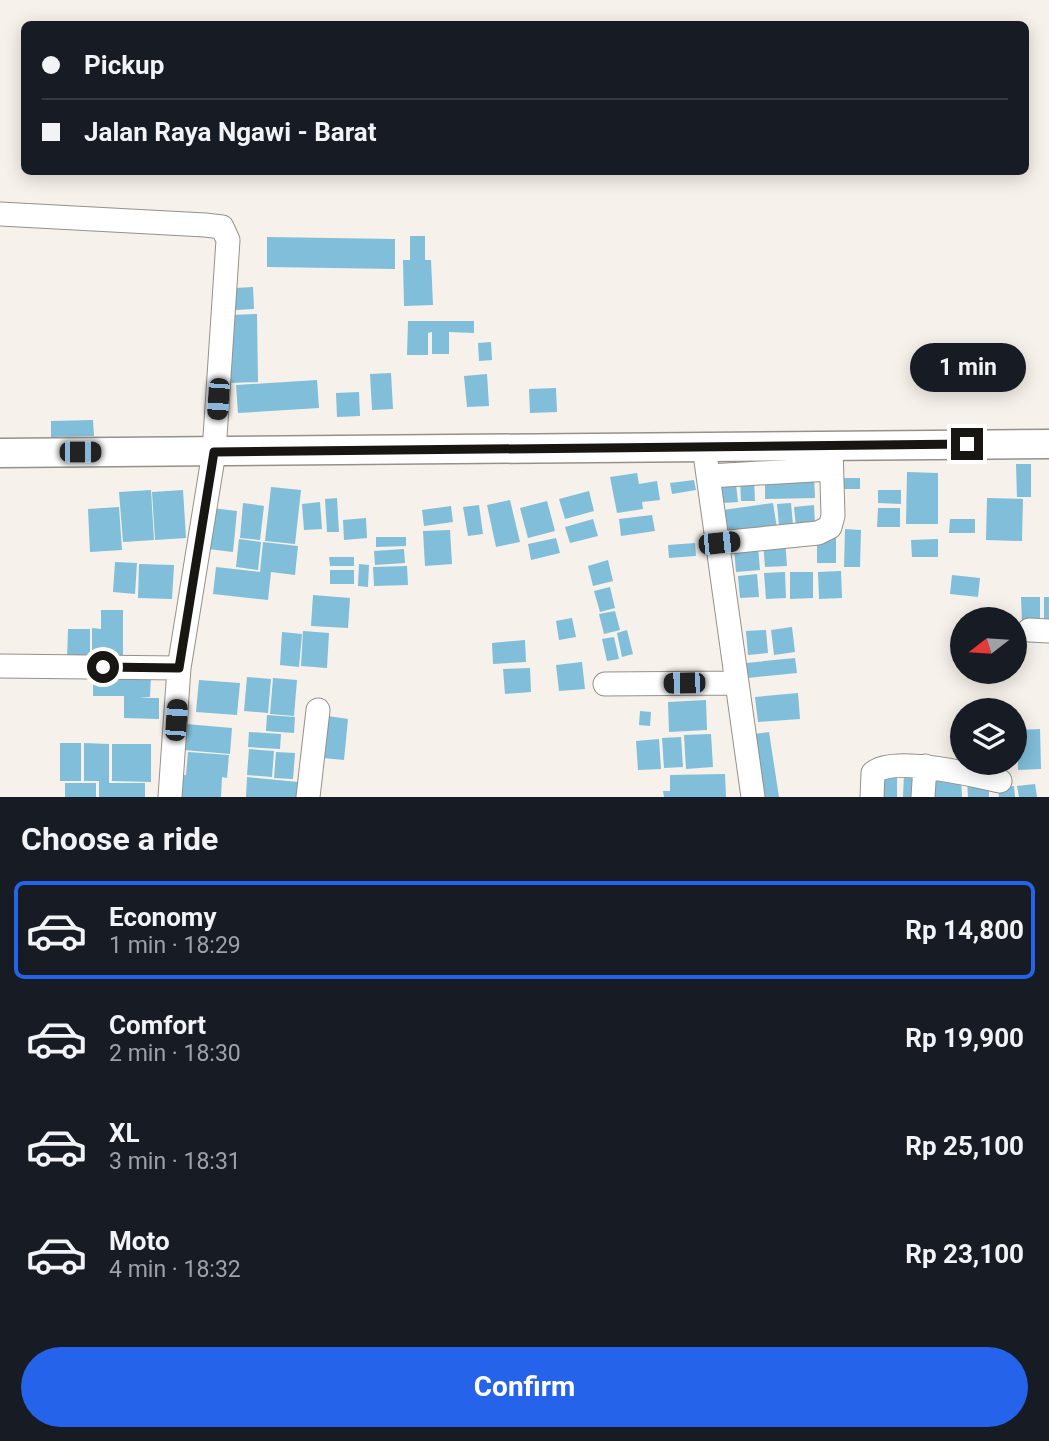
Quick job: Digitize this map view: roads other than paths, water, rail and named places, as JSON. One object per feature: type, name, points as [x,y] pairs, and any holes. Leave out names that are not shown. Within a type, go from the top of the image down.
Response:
[{"type":"main road","points":[[0,453],[214,452],[706,462],[831,458],[1049,444]]},
{"type":"street","points":[[0,214],[222,227],[228,240],[214,452],[179,668],[170,797]]},
{"type":"street","points":[[719,543],[825,531],[833,516],[831,458]]},
{"type":"street","points":[[706,462],[753,797]]},
{"type":"street","points":[[0,666],[179,668]]},
{"type":"street","points":[[605,684],[737,683]]},
{"type":"street","points":[[308,797],[318,710]]},
{"type":"street","points":[[923,797],[925,766]]},
{"type":"street","points":[[872,797],[873,773],[878,768],[925,766],[1000,780]]}]
